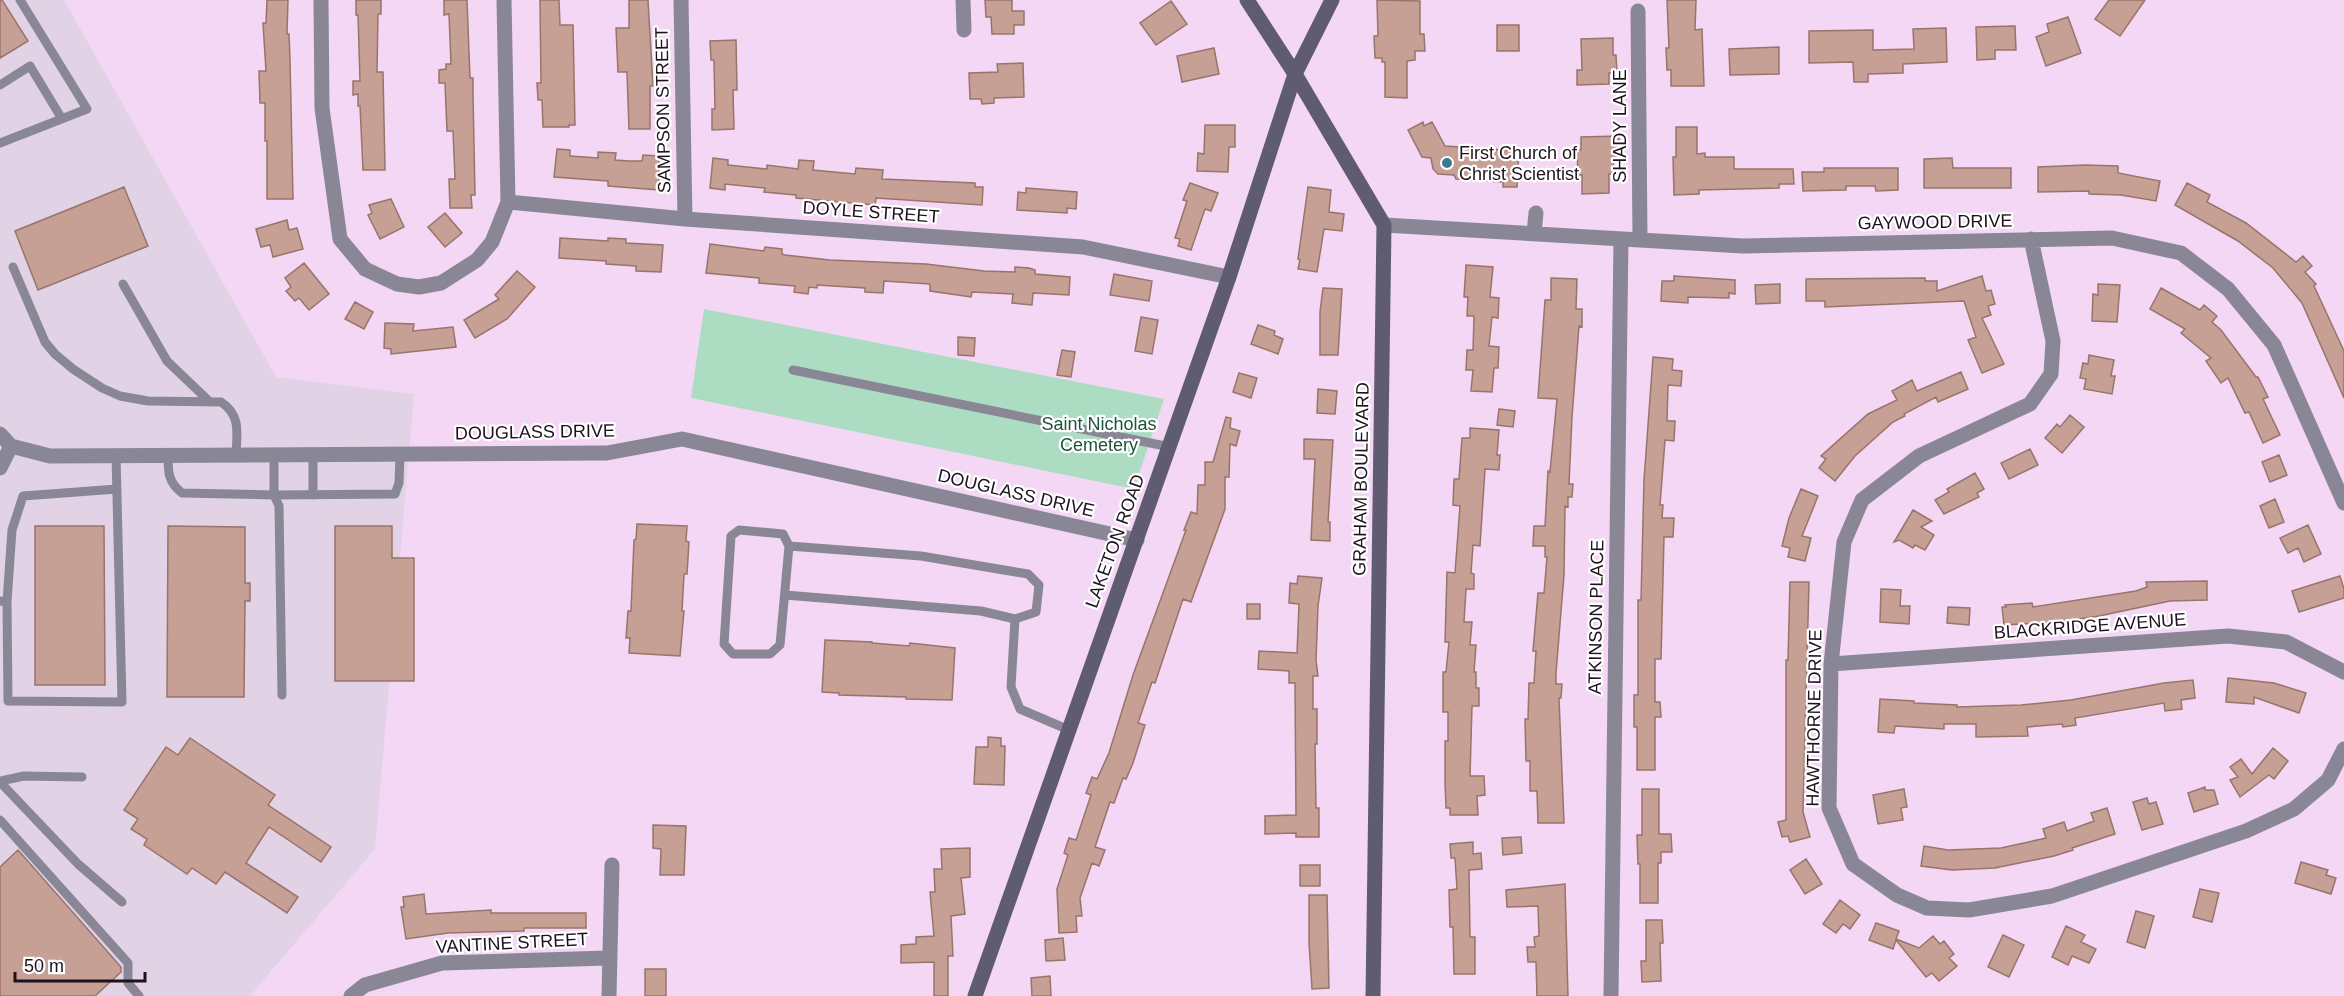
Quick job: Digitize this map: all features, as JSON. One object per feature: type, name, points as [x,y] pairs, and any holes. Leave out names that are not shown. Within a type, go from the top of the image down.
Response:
[{"type":"street","points":[[321,0],[322,108],[339,239],[365,268],[398,284],[419,287],[441,283],[477,260],[492,242],[508,202],[504,0]]},
{"type":"street","name":"SAMPSON STREET","points":[[681,0],[685,219]]},
{"type":"street","points":[[963,0],[964,30]]},
{"type":"street","points":[[1247,0],[1295,74],[1384,225]]},
{"type":"street","name":"LAKETON ROAD","points":[[975,996],[1170,447],[1229,277],[1295,74],[1332,0]]},
{"type":"street","name":"SHADY LANE","points":[[1638,11],[1640,240]]},
{"type":"street","name":"DOYLE STREET","points":[[508,202],[685,219],[1083,247],[1229,277]]},
{"type":"street","points":[[1534,234],[1536,213]]},
{"type":"street","name":"GAYWOOD DRIVE","points":[[1384,225],[1743,246],[2112,238],[2181,253],[2228,289],[2274,345],[2344,503]]},
{"type":"street","name":"GRAHAM BOULEVARD","points":[[1373,996],[1384,225]]},
{"type":"street","name":"ATKINSON PLACE","points":[[1611,996],[1621,239]]},
{"type":"street","name":"HAWTHORNE DRIVE","points":[[2031,239],[2053,341],[2051,374],[2030,404],[1919,456],[1862,500],[1844,542],[1831,664],[1829,808],[1853,864],[1897,895],[1927,908],[1970,910],[2052,896],[2246,831],[2294,809],[2328,780],[2344,749]]},
{"type":"street","points":[[0,434],[11,446],[0,468]]},
{"type":"street","name":"DOUGLASS DRIVE","points":[[11,446],[50,456],[607,453],[682,439],[1137,540]]},
{"type":"street","name":"BLACKRIDGE AVENUE","points":[[1831,664],[2228,636],[2286,642],[2344,672]]},
{"type":"street","points":[[609,996],[608,958],[612,865]]},
{"type":"street","name":"VANTINE STREET","points":[[351,996],[365,985],[442,963],[608,958]]},
{"type":"lane","points":[[0,143],[87,109],[20,0]]},
{"type":"lane","points":[[0,85],[30,66],[62,119]]},
{"type":"lane","points":[[13,267],[45,342],[55,354],[102,388],[120,396],[148,401],[221,402],[229,407],[236,417],[236,454]]},
{"type":"lane","points":[[123,284],[167,361],[210,402]]},
{"type":"lane","points":[[792,370],[1170,447]]},
{"type":"lane","points":[[274,454],[274,495],[279,506],[282,695]]},
{"type":"lane","points":[[313,454],[313,495]]},
{"type":"lane","points":[[168,455],[168,477],[182,493],[313,495],[396,494],[399,483],[400,454]]},
{"type":"lane","points":[[116,455],[117,489],[122,702],[8,701],[3,601],[12,530],[23,496],[117,489]]},
{"type":"lane","points":[[739,530],[783,534],[789,546],[780,645],[770,654],[733,654],[724,644],[731,536],[739,530]]},
{"type":"lane","points":[[785,596],[981,611],[1015,619],[1036,612],[1039,585],[1028,574],[921,556],[789,546]]},
{"type":"lane","points":[[1015,619],[1011,687],[1020,709],[1069,730]]},
{"type":"lane","points":[[0,781],[24,776],[82,777]]},
{"type":"lane","points":[[0,781],[78,864],[122,902]]},
{"type":"lane","points":[[0,820],[128,963],[128,983],[140,996]]},
{"type":"shaded area","points":[[0,0],[64,0],[276,377],[414,394],[375,849],[250,996],[0,996]]},
{"type":"green space","name":"Saint Nicholas Cemetery","points":[[704,309],[1164,399],[1134,489],[691,398]]},
{"type":"building","points":[[0,0],[28,41],[0,58]]},
{"type":"building","points":[[267,0],[288,0],[287,34],[289,34],[290,59],[293,199],[267,199],[265,103],[260,103],[259,71],[266,71],[263,23],[266,23]]},
{"type":"building","points":[[356,0],[381,0],[381,14],[378,14],[377,72],[383,72],[385,170],[363,170],[360,106],[358,106],[358,94],[353,95],[353,81],[360,81]]},
{"type":"building","points":[[444,0],[467,0],[470,78],[473,78],[475,195],[471,195],[472,208],[450,208],[449,179],[455,179],[453,131],[447,131],[445,83],[439,83],[439,70],[446,69],[446,64],[451,64],[449,14],[444,15]]},
{"type":"building","points":[[540,0],[559,0],[560,25],[573,25],[575,125],[569,125],[569,127],[543,127],[542,100],[538,100],[537,83],[541,83]]},
{"type":"building","points":[[629,0],[648,0],[653,86],[650,86],[650,129],[629,129],[627,72],[618,72],[616,28],[629,28]]},
{"type":"building","points":[[985,0],[1012,0],[1012,11],[1024,11],[1024,25],[1014,25],[1014,34],[992,34],[991,17],[986,17]]},
{"type":"building","points":[[1377,0],[1420,1],[1420,34],[1424,34],[1425,51],[1415,51],[1415,60],[1407,61],[1407,98],[1385,97],[1385,62],[1382,62],[1382,58],[1375,58],[1374,36],[1378,36]]},
{"type":"building","points":[[1667,0],[1696,0],[1695,30],[1702,29],[1704,86],[1671,86],[1671,70],[1667,70],[1666,48],[1669,48]]},
{"type":"building","points":[[2109,0],[2145,0],[2120,36],[2095,19]]},
{"type":"building","points":[[1171,1],[1187,24],[1156,45],[1140,23]]},
{"type":"building","points":[[2068,17],[2081,53],[2046,66],[2036,37],[2049,32],[2047,24]]},
{"type":"building","points":[[1497,25],[1519,25],[1519,51],[1497,51]]},
{"type":"building","points":[[2015,26],[2016,50],[1995,50],[1995,59],[1977,60],[1976,27]]},
{"type":"building","points":[[1946,28],[1947,62],[1903,64],[1903,73],[1868,74],[1868,82],[1854,82],[1853,62],[1809,63],[1809,31],[1873,30],[1873,50],[1914,49],[1913,29]]},
{"type":"building","points":[[1613,38],[1613,55],[1616,55],[1617,73],[1609,73],[1609,84],[1577,85],[1577,70],[1582,70],[1581,39]]},
{"type":"building","points":[[736,40],[737,90],[733,90],[734,129],[712,130],[712,109],[715,109],[714,60],[711,60],[710,41]]},
{"type":"building","points":[[1779,47],[1779,74],[1730,75],[1729,49]]},
{"type":"building","points":[[1214,48],[1219,74],[1182,82],[1177,56]]},
{"type":"building","points":[[1023,63],[1024,97],[994,98],[994,103],[982,104],[981,99],[970,99],[969,73],[998,72],[997,64]]},
{"type":"building","points":[[1423,122],[1424,126],[1432,122],[1445,146],[1519,151],[1517,187],[1503,187],[1503,182],[1456,179],[1454,175],[1438,174],[1433,169],[1431,158],[1422,157],[1408,130]]},
{"type":"building","points":[[1205,125],[1235,125],[1235,147],[1229,147],[1228,172],[1197,171],[1198,153],[1204,154]]},
{"type":"building","points":[[1676,127],[1697,127],[1697,154],[1705,153],[1705,157],[1734,157],[1734,169],[1793,169],[1794,184],[1779,184],[1779,188],[1699,190],[1699,194],[1674,195],[1673,157],[1676,157]]},
{"type":"building","points":[[1619,136],[1620,159],[1613,159],[1614,174],[1609,174],[1609,193],[1582,194],[1582,175],[1578,175],[1577,150],[1581,150],[1581,137]]},
{"type":"building","points":[[557,149],[570,150],[570,156],[598,158],[598,152],[616,153],[615,160],[629,161],[642,161],[643,155],[659,156],[659,190],[608,186],[608,181],[554,177]]},
{"type":"building","points":[[713,158],[728,160],[728,165],[767,169],[767,165],[798,169],[799,160],[814,161],[813,170],[855,174],[856,168],[883,170],[882,179],[975,183],[975,187],[983,187],[982,205],[876,198],[875,205],[796,198],[796,195],[764,192],[765,188],[725,184],[725,190],[710,188]]},
{"type":"building","points":[[1952,158],[1953,168],[2011,168],[2011,188],[1924,188],[1924,159]]},
{"type":"building","points":[[2118,166],[2118,173],[2160,181],[2156,201],[2121,195],[2089,194],[2089,191],[2038,192],[2038,167]]},
{"type":"building","points":[[1824,168],[1898,168],[1898,190],[1876,191],[1875,186],[1846,186],[1846,190],[1803,191],[1802,172],[1824,172]]},
{"type":"building","points":[[1190,183],[1218,193],[1211,211],[1205,209],[1191,250],[1178,246],[1180,239],[1175,238],[1187,201],[1183,200]]},
{"type":"building","points":[[2187,183],[2210,195],[2207,202],[2246,223],[2296,262],[2303,256],[2312,266],[2305,272],[2316,284],[2314,286],[2344,351],[2344,398],[2302,303],[2273,268],[2238,241],[2175,205]]},
{"type":"building","points":[[124,187],[148,246],[38,290],[15,231]]},
{"type":"building","points":[[1308,187],[1331,190],[1329,212],[1344,214],[1342,231],[1324,229],[1317,272],[1298,269]]},
{"type":"building","points":[[1026,188],[1077,192],[1076,209],[1067,208],[1067,213],[1017,210],[1018,192],[1026,193]]},
{"type":"building","points":[[391,199],[404,227],[380,239],[368,215],[372,213],[369,205]]},
{"type":"building","points":[[445,213],[462,233],[445,247],[428,227]]},
{"type":"building","points":[[287,220],[289,230],[297,228],[303,249],[273,257],[270,245],[261,247],[256,229]]},
{"type":"building","points":[[560,238],[608,241],[608,238],[626,239],[626,243],[663,245],[661,272],[636,271],[636,266],[606,264],[606,261],[559,258]]},
{"type":"building","points":[[710,244],[764,251],[765,247],[782,249],[782,254],[785,255],[830,260],[926,264],[984,271],[1015,272],[1015,267],[1029,268],[1035,270],[1035,274],[1070,277],[1069,295],[1033,293],[1032,305],[1012,303],[1013,294],[972,292],[971,297],[930,291],[930,284],[884,281],[883,293],[865,292],[865,288],[817,285],[817,288],[809,287],[808,294],[794,292],[795,286],[759,283],[759,278],[706,273]]},
{"type":"building","points":[[304,263],[329,294],[309,310],[299,298],[295,301],[286,291],[291,287],[285,278]]},
{"type":"building","points":[[1466,265],[1493,267],[1490,297],[1499,298],[1498,318],[1492,317],[1489,346],[1499,347],[1498,368],[1494,368],[1492,392],[1471,391],[1473,370],[1466,370],[1467,350],[1473,350],[1474,316],[1467,316],[1468,297],[1464,297]]},
{"type":"building","points":[[517,271],[535,287],[507,319],[475,338],[464,320],[499,299],[495,295]]},
{"type":"building","points":[[1114,274],[1152,281],[1149,301],[1110,295]]},
{"type":"building","points":[[1674,276],[1735,280],[1735,294],[1729,293],[1729,298],[1688,297],[1688,303],[1661,301],[1662,281],[1674,281]]},
{"type":"building","points":[[1982,276],[1986,291],[1991,290],[1995,304],[1988,306],[1991,315],[1982,318],[2004,364],[1982,373],[1968,340],[1976,337],[1964,301],[1825,307],[1825,301],[1806,301],[1806,279],[1925,278],[1925,281],[1937,281],[1937,291]]},
{"type":"building","points":[[1551,278],[1577,279],[1576,309],[1582,309],[1582,327],[1579,326],[1572,417],[1569,484],[1573,484],[1572,497],[1568,497],[1568,507],[1565,506],[1564,575],[1556,673],[1556,684],[1562,684],[1561,698],[1559,698],[1564,823],[1538,823],[1537,791],[1530,791],[1530,761],[1526,761],[1525,719],[1528,719],[1529,683],[1534,683],[1536,651],[1533,651],[1538,593],[1544,593],[1547,557],[1545,557],[1545,546],[1533,546],[1534,526],[1545,526],[1548,471],[1550,472],[1557,399],[1538,398],[1545,300],[1551,300]]},
{"type":"building","points":[[1780,284],[1780,303],[1756,304],[1755,285]]},
{"type":"building","points":[[2098,284],[2120,285],[2117,322],[2092,321],[2093,294],[2098,295]]},
{"type":"building","points":[[1323,288],[1342,289],[1338,355],[1320,355],[1320,312]]},
{"type":"building","points":[[2161,288],[2200,310],[2204,305],[2217,316],[2212,322],[2258,377],[2268,397],[2263,399],[2280,435],[2263,443],[2249,412],[2245,413],[2228,378],[2221,383],[2206,361],[2211,358],[2181,333],[2185,329],[2150,309]]},
{"type":"building","points":[[355,302],[373,312],[364,329],[345,319]]},
{"type":"building","points":[[1141,317],[1158,320],[1152,354],[1135,351]]},
{"type":"building","points":[[385,323],[414,324],[413,331],[453,327],[456,347],[391,354],[391,349],[384,348]]},
{"type":"building","points":[[1258,325],[1275,331],[1274,335],[1283,339],[1278,354],[1251,344]]},
{"type":"building","points":[[958,337],[975,338],[974,356],[958,355]]},
{"type":"building","points":[[1062,350],[1075,352],[1071,377],[1057,375]]},
{"type":"building","points":[[2089,355],[2114,360],[2111,376],[2115,376],[2112,394],[2084,389],[2086,379],[2080,378],[2083,363],[2088,364]]},
{"type":"building","points":[[1653,357],[1673,359],[1672,370],[1682,371],[1681,386],[1668,385],[1667,421],[1675,421],[1674,441],[1665,440],[1660,505],[1663,505],[1662,518],[1674,518],[1673,537],[1664,537],[1661,659],[1655,659],[1655,702],[1660,702],[1661,717],[1655,717],[1655,770],[1637,770],[1634,695],[1638,695],[1638,600],[1641,600],[1644,480]]},
{"type":"building","points":[[1961,372],[1968,389],[1938,402],[1936,397],[1904,414],[1905,416],[1893,422],[1855,456],[1835,481],[1819,468],[1826,459],[1821,456],[1868,414],[1897,400],[1892,391],[1912,380],[1917,391]]},
{"type":"building","points":[[1239,373],[1257,378],[1251,398],[1233,392]]},
{"type":"building","points":[[1318,389],[1337,391],[1335,414],[1317,413]]},
{"type":"building","points":[[1499,409],[1515,411],[1513,427],[1497,425]]},
{"type":"building","points":[[2070,415],[2084,427],[2062,453],[2045,438],[2057,424],[2060,427]]},
{"type":"building","points":[[1226,417],[1231,418],[1230,428],[1240,431],[1236,446],[1230,444],[1229,477],[1225,477],[1225,509],[1191,602],[1183,599],[1155,683],[1152,682],[1138,723],[1145,725],[1133,763],[1126,779],[1123,778],[1114,803],[1110,802],[1095,847],[1105,850],[1099,866],[1092,863],[1080,898],[1082,916],[1076,916],[1077,932],[1059,933],[1057,889],[1068,855],[1064,853],[1069,838],[1076,840],[1091,795],[1086,793],[1092,777],[1097,779],[1109,753],[1133,675],[1186,530],[1184,530],[1191,512],[1197,514],[1198,485],[1205,485],[1205,462],[1213,462]]},
{"type":"building","points":[[1470,428],[1499,430],[1497,455],[1500,455],[1499,470],[1485,469],[1480,546],[1473,545],[1471,573],[1474,574],[1474,589],[1466,589],[1464,622],[1472,622],[1470,645],[1476,645],[1474,672],[1476,672],[1476,688],[1479,688],[1479,706],[1472,706],[1470,776],[1484,776],[1485,795],[1477,796],[1478,815],[1450,815],[1450,808],[1446,808],[1445,782],[1448,712],[1443,712],[1443,672],[1446,672],[1449,642],[1445,642],[1447,572],[1455,573],[1460,506],[1453,505],[1454,479],[1459,479],[1462,438],[1470,438]]},
{"type":"building","points":[[1304,439],[1333,440],[1328,522],[1330,522],[1330,541],[1311,540],[1315,459],[1304,459]]},
{"type":"building","points":[[2030,449],[2038,465],[2009,479],[2001,463]]},
{"type":"building","points":[[2279,455],[2287,475],[2270,482],[2262,462]]},
{"type":"building","points":[[1975,473],[1984,489],[1977,493],[1979,497],[1944,514],[1935,500],[1949,492],[1947,489]]},
{"type":"building","points":[[1801,489],[1818,496],[1802,536],[1811,538],[1805,561],[1788,557],[1790,548],[1782,546],[1789,518]]},
{"type":"building","points":[[2275,499],[2284,522],[2269,528],[2260,506]]},
{"type":"building","points":[[1913,510],[1932,521],[1921,527],[1934,535],[1925,550],[1915,545],[1913,548],[1899,540],[1894,542]]},
{"type":"building","points":[[637,524],[687,526],[686,541],[689,542],[687,574],[684,574],[682,611],[684,611],[680,656],[629,653],[630,638],[626,638],[628,611],[631,611],[634,540]]},
{"type":"building","points":[[2308,525],[2321,554],[2304,562],[2298,548],[2288,553],[2280,538]]},
{"type":"building","points":[[35,526],[104,526],[105,685],[35,685]]},
{"type":"building","points":[[168,526],[245,527],[245,583],[250,583],[250,601],[245,601],[244,697],[167,697]]},
{"type":"building","points":[[335,526],[392,526],[392,558],[414,558],[414,681],[335,681]]},
{"type":"building","points":[[1298,576],[1322,578],[1318,606],[1316,660],[1318,676],[1313,676],[1313,709],[1317,709],[1316,808],[1319,808],[1319,837],[1296,837],[1296,833],[1265,834],[1265,816],[1296,815],[1295,683],[1289,683],[1289,671],[1258,669],[1259,651],[1297,653],[1299,604],[1289,603],[1290,583],[1297,584]]},
{"type":"building","points":[[2340,576],[2344,598],[2299,612],[2292,591]]},
{"type":"building","points":[[2207,581],[2207,600],[2170,601],[2058,622],[2004,625],[2002,607],[2006,607],[2005,605],[2032,603],[2033,607],[2136,591],[2147,587],[2146,582]]},
{"type":"building","points":[[1790,582],[1809,582],[1803,812],[1810,837],[1790,842],[1788,836],[1782,837],[1778,822],[1786,820],[1786,660],[1788,660]]},
{"type":"building","points":[[1881,589],[1901,590],[1900,606],[1910,606],[1909,624],[1880,622]]},
{"type":"building","points":[[1247,604],[1260,604],[1260,619],[1247,619]]},
{"type":"building","points":[[1948,607],[1970,608],[1969,625],[1947,623]]},
{"type":"building","points":[[825,640],[909,646],[910,643],[955,648],[952,700],[839,695],[839,693],[822,692]]},
{"type":"building","points":[[2228,678],[2274,683],[2306,693],[2299,713],[2254,697],[2254,704],[2226,702]]},
{"type":"building","points":[[2193,680],[2195,698],[2181,700],[2182,709],[2165,711],[2164,703],[2075,718],[2076,725],[2027,727],[2028,736],[1976,737],[1976,724],[1944,724],[1944,729],[1895,726],[1894,733],[1878,732],[1880,699],[1957,705],[1957,707],[2021,705],[2071,700]]},
{"type":"building","points":[[988,737],[1001,738],[1001,746],[1005,746],[1004,785],[974,784],[976,747],[988,747]]},
{"type":"building","points":[[190,738],[275,795],[268,805],[331,847],[321,862],[269,827],[246,863],[298,897],[287,913],[225,872],[216,884],[192,868],[187,874],[144,845],[147,839],[131,829],[138,819],[124,810],[166,747],[178,755]]},
{"type":"building","points":[[2273,748],[2288,761],[2274,779],[2269,775],[2240,797],[2230,780],[2238,777],[2230,767],[2241,759],[2252,774]]},
{"type":"building","points":[[2205,787],[2205,790],[2214,790],[2218,804],[2194,812],[2188,793]]},
{"type":"building","points":[[1642,789],[1659,789],[1659,834],[1671,834],[1672,852],[1661,852],[1661,863],[1658,863],[1658,903],[1640,903],[1637,835],[1642,835]]},
{"type":"building","points":[[1904,789],[1907,807],[1901,808],[1903,820],[1878,824],[1873,795]]},
{"type":"building","points":[[2147,798],[2149,804],[2156,802],[2163,824],[2142,830],[2133,802]]},
{"type":"building","points":[[2107,808],[2115,834],[2054,856],[1995,868],[1952,870],[1921,866],[1924,846],[1948,850],[2001,848],[2046,838],[2043,829],[2064,822],[2067,831],[2094,821],[2091,813]]},
{"type":"building","points":[[653,825],[686,826],[684,875],[660,875],[661,849],[653,848]]},
{"type":"building","points":[[1521,837],[1522,853],[1503,855],[1502,838]]},
{"type":"building","points":[[1473,842],[1473,854],[1481,853],[1482,869],[1469,870],[1470,937],[1475,937],[1475,974],[1454,974],[1449,890],[1457,889],[1455,858],[1451,858],[1450,844]]},
{"type":"building","points":[[970,848],[970,877],[961,878],[965,914],[951,916],[953,956],[948,956],[948,996],[934,996],[934,962],[901,963],[901,945],[916,944],[916,937],[934,936],[930,892],[935,892],[934,869],[942,869],[941,849]]},
{"type":"building","points":[[18,850],[121,967],[121,972],[95,996],[0,996],[0,867]]},
{"type":"building","points":[[1806,859],[1822,884],[1805,894],[1790,870]]},
{"type":"building","points":[[2301,862],[2328,870],[2326,875],[2336,878],[2331,894],[2295,883]]},
{"type":"building","points":[[1300,865],[1320,865],[1320,886],[1300,886]]},
{"type":"building","points":[[1565,884],[1568,996],[1537,996],[1536,962],[1528,962],[1527,947],[1535,947],[1534,937],[1539,936],[1538,906],[1507,907],[1506,890]]},
{"type":"building","points":[[2200,889],[2219,893],[2212,922],[2193,917]]},
{"type":"building","points":[[424,894],[426,914],[491,910],[491,913],[586,913],[586,928],[524,928],[524,931],[448,933],[406,939],[401,907],[404,907],[403,897]]},
{"type":"building","points":[[1309,895],[1327,895],[1329,988],[1312,989]]},
{"type":"building","points":[[1840,900],[1860,915],[1850,929],[1843,924],[1836,933],[1823,924]]},
{"type":"building","points":[[2136,911],[2154,916],[2145,948],[2127,942]]},
{"type":"building","points":[[1646,920],[1662,920],[1661,981],[1642,982],[1641,961],[1646,961]]},
{"type":"building","points":[[1876,923],[1899,931],[1896,939],[1919,948],[1933,936],[1940,944],[1944,941],[1954,954],[1949,958],[1957,966],[1939,981],[1932,973],[1926,977],[1896,940],[1893,949],[1869,940]]},
{"type":"building","points":[[2066,926],[2085,935],[2081,942],[2096,949],[2089,963],[2072,956],[2068,965],[2052,957]]},
{"type":"building","points":[[2003,935],[2024,945],[2009,977],[1988,967]]},
{"type":"building","points":[[1063,938],[1065,960],[1046,961],[1045,940]]},
{"type":"building","points":[[645,969],[666,969],[666,996],[645,996]]},
{"type":"building","points":[[1050,976],[1051,996],[1032,996],[1031,978]]},
{"type":"place","name":"First Church of Christ Scientist","points":[[1447,163]]}]
